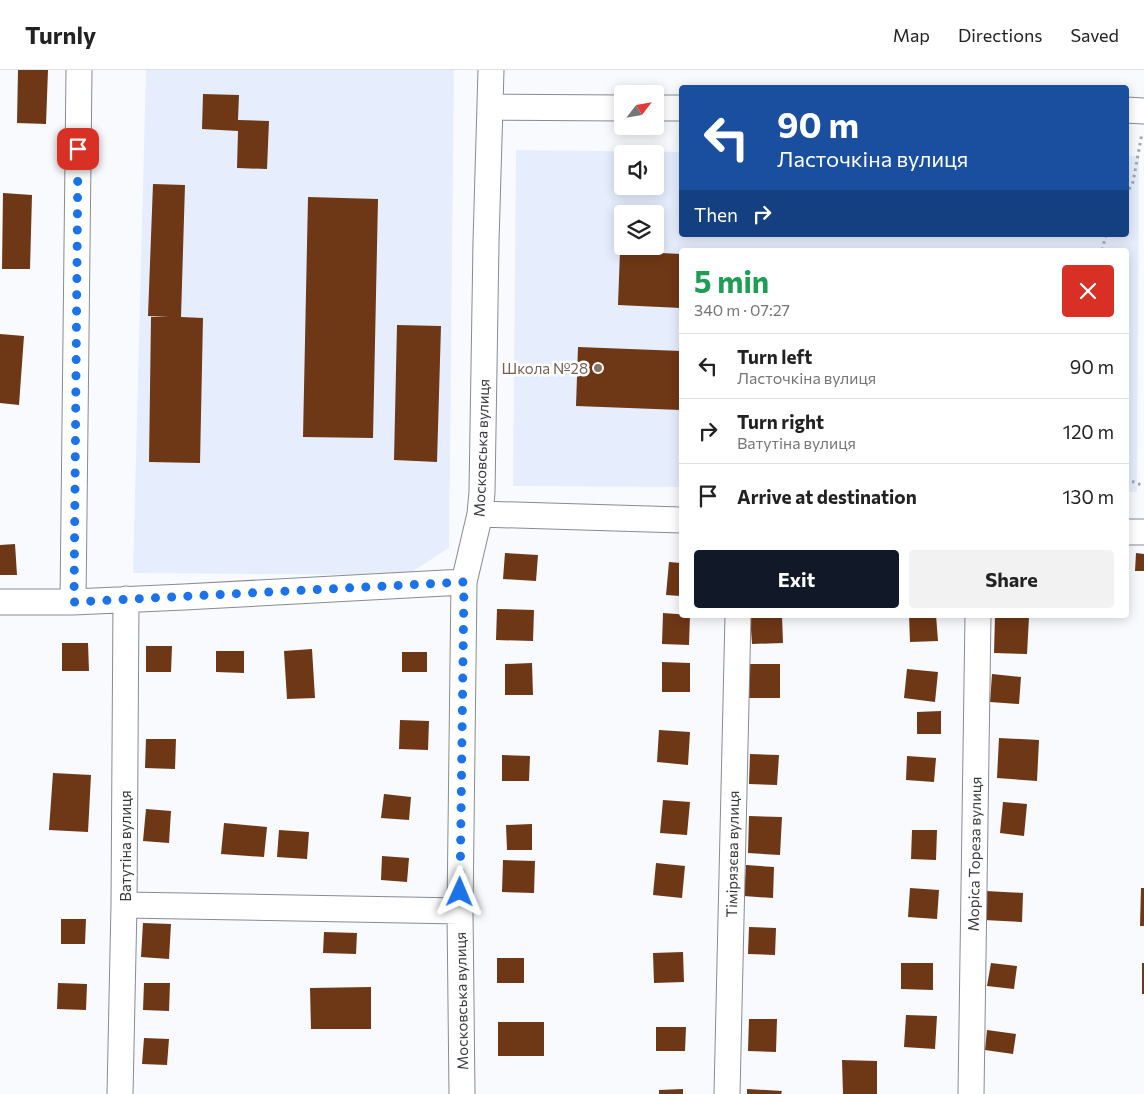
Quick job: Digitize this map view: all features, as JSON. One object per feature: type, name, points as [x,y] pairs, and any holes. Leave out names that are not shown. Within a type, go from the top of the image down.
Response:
[{"type":"street","points":[[74,602],[79,70]]},
{"type":"street","name":"Московська вулиця","points":[[462,1094],[460,911],[464,582],[480,514],[482,492],[491,70]]},
{"type":"street","points":[[491,108],[614,108]]},
{"type":"street","points":[[664,108],[679,108]]},
{"type":"street","points":[[1129,112],[1143,121]]},
{"type":"street","points":[[480,514],[679,520]]},
{"type":"street","points":[[1129,532],[1144,532]]},
{"type":"street","points":[[0,602],[74,602],[464,582]]},
{"type":"street","name":"Ватутіна вулиця","points":[[120,1094],[124,905],[126,599]]},
{"type":"street","name":"Тімірязєва вулиця","points":[[727,1094],[738,618]]},
{"type":"street","name":"Моріса Тореза вулиця","points":[[971,1094],[978,618]]},
{"type":"street","points":[[124,905],[460,911]]},
{"type":"path","points":[[1129,189],[1133,182],[1143,121]]},
{"type":"path","points":[[1129,480],[1144,486]]},
{"type":"shaded area","points":[[146,70],[454,70],[449,548],[407,575],[133,573]]},
{"type":"shaded area","name":"Школа №28","points":[[516,150],[614,151],[614,195],[664,195],[664,152],[679,152],[679,237],[1129,237],[1129,156],[1139,156],[1137,492],[1129,492],[1129,248],[679,248],[679,487],[513,486]]},
{"type":"building","points":[[18,70],[48,70],[46,124],[17,123]]},
{"type":"building","points":[[203,94],[239,95],[238,120],[269,121],[267,169],[237,168],[238,131],[202,129]]},
{"type":"building","points":[[153,184],[185,185],[181,317],[203,318],[200,463],[149,462],[151,317],[169,317],[148,316]]},
{"type":"building","points":[[3,193],[32,195],[30,269],[2,269]]},
{"type":"building","points":[[308,197],[378,199],[373,438],[303,437]]},
{"type":"building","points":[[679,254],[679,308],[618,305],[620,255]]},
{"type":"building","points":[[397,325],[441,326],[437,462],[394,460]]},
{"type":"building","points":[[0,334],[24,336],[19,405],[0,403]]},
{"type":"building","points":[[578,347],[679,351],[679,410],[576,406]]},
{"type":"building","points":[[15,544],[17,575],[0,575],[0,545]]},
{"type":"building","points":[[505,553],[538,555],[536,581],[503,579]]},
{"type":"building","points":[[1136,553],[1144,554],[1144,571],[1135,571]]},
{"type":"building","points":[[669,562],[679,563],[679,596],[666,595]]},
{"type":"building","points":[[497,609],[534,610],[533,641],[496,640]]},
{"type":"building","points":[[663,613],[679,614],[679,618],[690,618],[689,645],[662,644]]},
{"type":"building","points":[[750,618],[782,618],[783,643],[752,644]]},
{"type":"building","points":[[909,618],[936,618],[938,641],[910,642]]},
{"type":"building","points":[[995,618],[1029,618],[1027,654],[994,653]]},
{"type":"building","points":[[62,643],[88,643],[89,671],[62,671]]},
{"type":"building","points":[[146,646],[172,646],[171,672],[146,672]]},
{"type":"building","points":[[312,649],[315,698],[287,699],[284,651]]},
{"type":"building","points":[[216,651],[244,651],[244,673],[216,672]]},
{"type":"building","points":[[402,652],[427,652],[427,672],[402,672]]},
{"type":"building","points":[[662,662],[690,663],[690,692],[662,692]]},
{"type":"building","points":[[532,663],[533,695],[505,695],[505,664]]},
{"type":"building","points":[[748,664],[780,664],[780,698],[748,698]]},
{"type":"building","points":[[907,669],[938,672],[935,702],[904,698]]},
{"type":"building","points":[[992,674],[1021,677],[1019,704],[990,702]]},
{"type":"building","points":[[941,711],[941,734],[917,734],[917,712]]},
{"type":"building","points":[[400,720],[429,721],[428,750],[399,749]]},
{"type":"building","points":[[659,730],[690,732],[688,765],[657,762]]},
{"type":"building","points":[[999,738],[1039,740],[1037,781],[997,778]]},
{"type":"building","points":[[146,739],[176,739],[175,769],[145,768]]},
{"type":"building","points":[[750,754],[779,755],[777,785],[749,784]]},
{"type":"building","points":[[502,755],[530,756],[529,781],[502,781]]},
{"type":"building","points":[[907,756],[936,758],[934,782],[906,780]]},
{"type":"building","points":[[53,773],[91,775],[88,832],[49,830]]},
{"type":"building","points":[[384,794],[411,797],[409,820],[381,818]]},
{"type":"building","points":[[663,800],[690,802],[687,835],[660,833]]},
{"type":"building","points":[[1003,802],[1027,804],[1024,836],[1000,833]]},
{"type":"building","points":[[146,809],[171,811],[169,843],[143,841]]},
{"type":"building","points":[[749,816],[782,817],[780,855],[748,853]]},
{"type":"building","points":[[224,823],[267,827],[264,857],[221,854]]},
{"type":"building","points":[[532,824],[532,850],[507,850],[506,825]]},
{"type":"building","points":[[279,830],[309,832],[307,859],[277,857]]},
{"type":"building","points":[[912,830],[937,830],[936,860],[911,859]]},
{"type":"building","points":[[382,856],[409,858],[407,882],[381,880]]},
{"type":"building","points":[[503,860],[535,861],[534,893],[502,892]]},
{"type":"building","points":[[656,863],[685,866],[682,898],[653,895]]},
{"type":"building","points":[[746,865],[774,867],[773,898],[744,896]]},
{"type":"building","points":[[910,888],[939,890],[937,919],[908,917]]},
{"type":"building","points":[[1141,888],[1144,888],[1144,926],[1140,926]]},
{"type":"building","points":[[986,891],[1023,893],[1022,922],[984,920]]},
{"type":"building","points":[[61,919],[86,919],[85,944],[61,944]]},
{"type":"building","points":[[143,923],[171,924],[169,959],[141,957]]},
{"type":"building","points":[[749,927],[776,928],[775,955],[748,954]]},
{"type":"building","points":[[324,932],[357,933],[356,954],[323,953]]},
{"type":"building","points":[[683,952],[684,982],[654,983],[653,953]]},
{"type":"building","points":[[497,958],[524,958],[524,983],[497,983]]},
{"type":"building","points":[[901,963],[933,963],[933,990],[901,989]]},
{"type":"building","points":[[991,963],[1017,966],[1014,989],[987,986]]},
{"type":"building","points":[[1142,963],[1144,963],[1144,994],[1142,994]]},
{"type":"building","points":[[58,983],[87,984],[86,1010],[57,1009]]},
{"type":"building","points":[[144,983],[170,983],[169,1011],[143,1010]]},
{"type":"building","points":[[371,987],[371,1029],[311,1029],[310,988]]},
{"type":"building","points":[[906,1015],[937,1016],[935,1049],[904,1047]]},
{"type":"building","points":[[749,1019],[777,1019],[776,1052],[748,1051]]},
{"type":"building","points":[[498,1022],[544,1022],[544,1056],[498,1056]]},
{"type":"building","points":[[656,1027],[686,1027],[685,1051],[656,1051]]},
{"type":"building","points":[[987,1030],[1016,1034],[1013,1054],[985,1050]]},
{"type":"building","points":[[144,1038],[169,1039],[167,1065],[142,1064]]},
{"type":"building","points":[[842,1060],[877,1061],[877,1094],[843,1094]]},
{"type":"building","points":[[683,1089],[683,1094],[659,1094],[659,1090]]},
{"type":"building","points":[[747,1089],[782,1091],[781,1094],[747,1094]]},
{"type":"place","name":"Школа №28","points":[[598,368]]},
{"type":"route","points":[[78,149],[74,602],[464,582],[460,892]]}]
